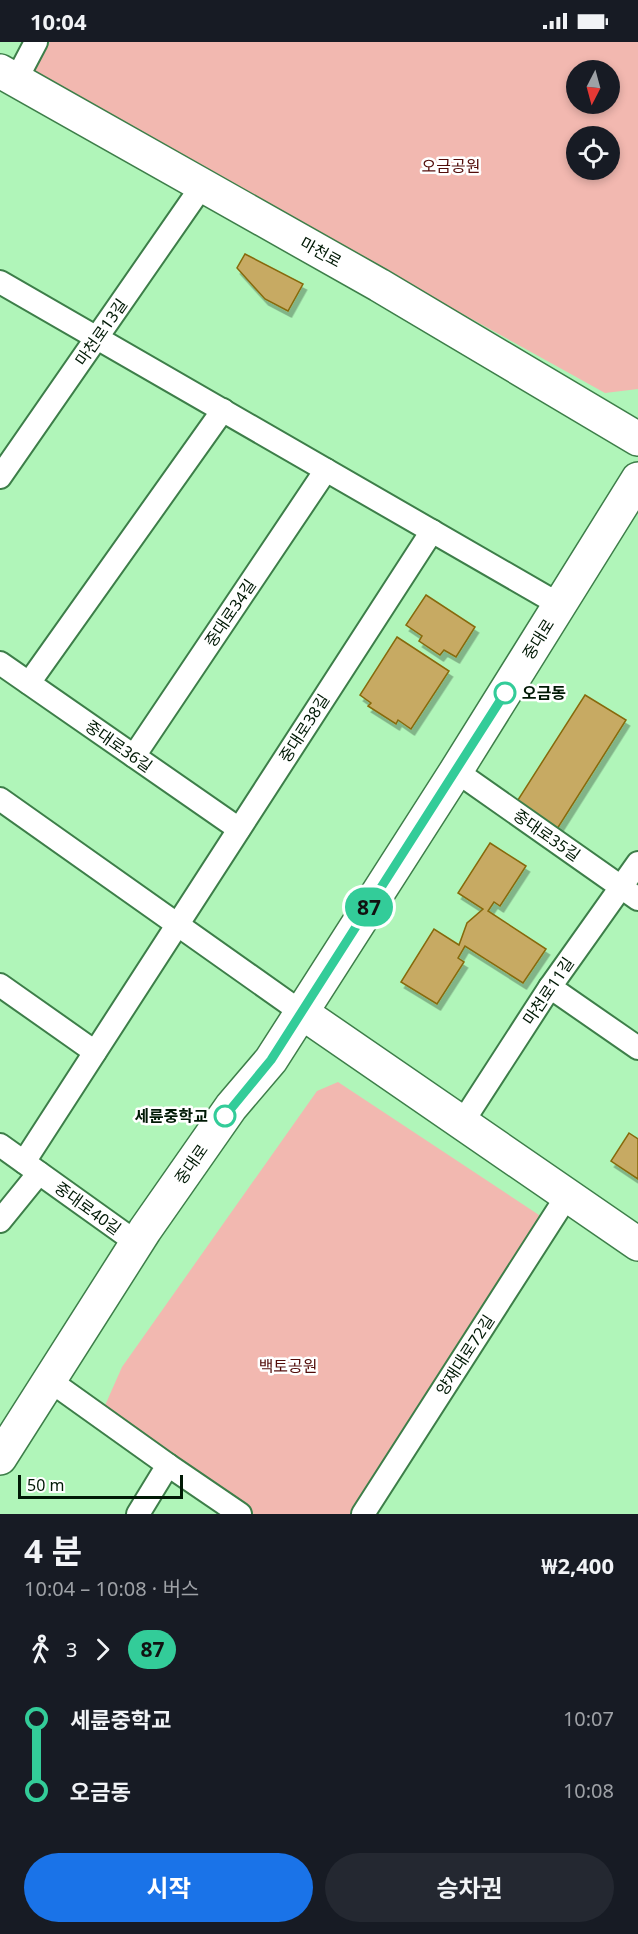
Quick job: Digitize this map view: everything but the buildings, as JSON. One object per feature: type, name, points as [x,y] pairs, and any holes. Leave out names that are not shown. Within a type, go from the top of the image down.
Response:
[{"type":"main road","name":"마천로","points":[[8,76],[379,285],[638,439]]},
{"type":"main road","name":"중대로","points":[[0,1458],[137,1243],[231,1107],[271,1060],[456,771],[638,479]]},
{"type":"main road","points":[[301,1012],[638,1244]]},
{"type":"street","points":[[8,76],[36,42]]},
{"type":"street","name":"마천로13길","points":[[1,475],[202,186]]},
{"type":"street","points":[[0,282],[560,605]]},
{"type":"street","points":[[29,683],[223,410]]},
{"type":"street","name":"중대로34길","points":[[134,756],[327,470]]},
{"type":"street","name":"중대로38길","points":[[32,1167],[95,1052],[432,531]]},
{"type":"street","name":"중대로36길","points":[[0,663],[239,829]]},
{"type":"street","name":"중대로35길","points":[[456,771],[629,893]]},
{"type":"street","points":[[0,799],[301,1012]]},
{"type":"street","name":"마천로11길","points":[[462,1123],[550,987],[629,893],[638,863]]},
{"type":"street","points":[[0,985],[95,1052]]},
{"type":"street","points":[[550,987],[638,1048]]},
{"type":"street","name":"중대로40길","points":[[0,1144],[137,1243]]},
{"type":"street","name":"중대로40길","points":[[0,1221],[32,1167]]},
{"type":"street","name":"양재대로72길","points":[[363,1514],[567,1196]]},
{"type":"street","points":[[49,1380],[240,1514]]},
{"type":"street","points":[[138,1514],[168,1465]]},
{"type":"green space","name":"오금공원","points":[[50,42],[638,42],[638,389],[605,393],[31,75]]},
{"type":"green space","name":"백토공원","points":[[338,1082],[545,1219],[354,1514],[254,1514],[103,1410],[122,1367],[317,1091]]},
{"type":"bus line","name":"87","points":[[225,1116],[271,1060],[505,693]]},
{"type":"place","name":"오금동","points":[[505,693]]},
{"type":"place","name":"세륜중학교","points":[[225,1116]]}]
